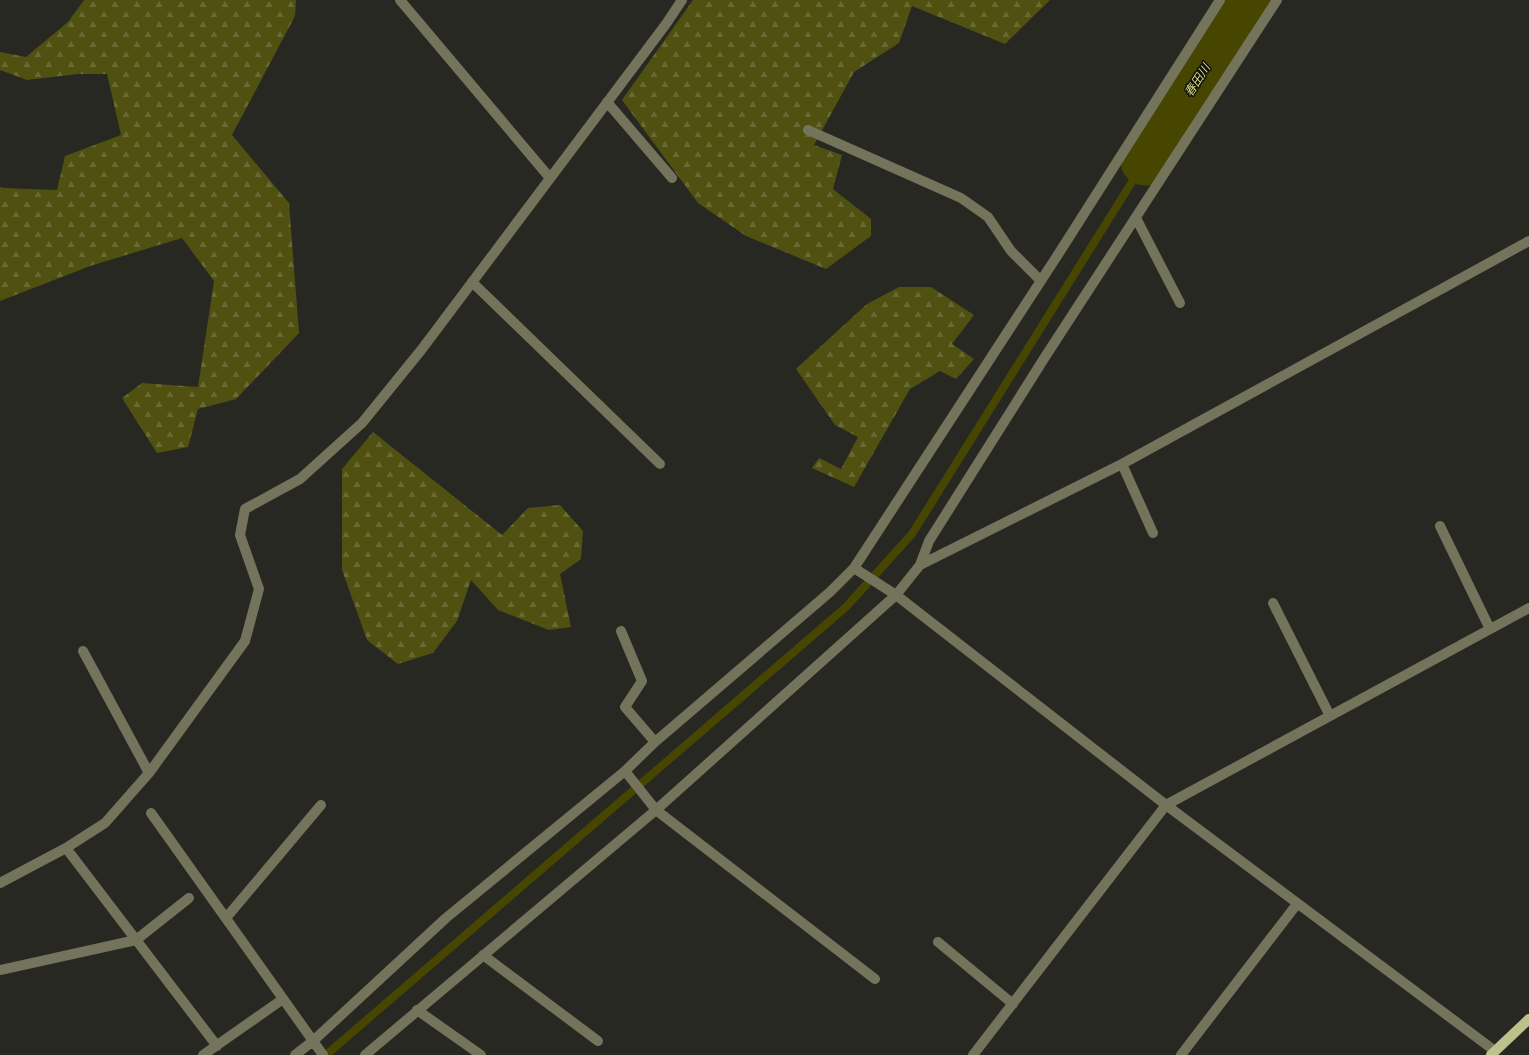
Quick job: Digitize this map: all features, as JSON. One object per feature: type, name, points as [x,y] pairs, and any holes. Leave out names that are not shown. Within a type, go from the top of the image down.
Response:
[{"type":"main road","points":[[1493,1053],[1529,1019]]},
{"type":"street","points":[[400,0],[550,178]]},
{"type":"street","points":[[0,883],[66,848],[104,824],[149,773],[245,640],[259,589],[240,535],[245,509],[300,479],[362,423],[422,349],[608,102],[682,0]]},
{"type":"street","points":[[295,1055],[313,1041],[446,918],[625,771],[655,742],[830,592],[854,568],[1041,281],[1220,0]]},
{"type":"street","points":[[920,565],[929,541],[1278,0]]},
{"type":"street","points":[[608,102],[672,178]]},
{"type":"street","points":[[808,130],[962,198],[988,217],[1011,251],[1041,281]]},
{"type":"street","points":[[1136,218],[1180,303]]},
{"type":"street","points":[[365,1055],[656,810],[893,593],[920,565],[1122,464],[1529,241]]},
{"type":"street","points":[[472,282],[660,464]]},
{"type":"street","points":[[1122,464],[1153,533]]},
{"type":"street","points":[[1440,526],[1490,629]]},
{"type":"street","points":[[854,568],[893,593],[1166,805],[1493,1053]]},
{"type":"street","points":[[1273,603],[1330,716]]},
{"type":"street","points":[[973,1055],[1166,805],[1529,608]]},
{"type":"street","points":[[621,631],[642,681],[625,708],[655,742]]},
{"type":"street","points":[[84,651],[149,773]]},
{"type":"street","points":[[625,771],[656,810],[875,979]]},
{"type":"street","points":[[226,918],[321,805]]},
{"type":"street","points":[[151,813],[323,1055]]},
{"type":"street","points":[[66,848],[217,1046]]},
{"type":"street","points":[[0,970],[136,940],[189,898]]},
{"type":"street","points":[[1181,1055],[1297,904]]},
{"type":"street","points":[[938,942],[1013,1004]]},
{"type":"street","points":[[482,955],[598,1041]]},
{"type":"street","points":[[203,1055],[283,999]]},
{"type":"street","points":[[417,1010],[481,1055]]},
{"type":"green space","points":[[84,0],[296,0],[295,16],[232,135],[289,203],[299,333],[236,399],[198,409],[188,447],[157,453],[122,398],[142,383],[198,387],[214,281],[182,238],[90,266],[0,301],[0,187],[57,190],[65,156],[121,135],[107,74],[78,74],[27,80],[0,70],[0,52],[26,57],[68,22]]},
{"type":"green space","points":[[693,0],[1050,0],[1005,44],[912,6],[899,43],[854,72],[814,145],[842,155],[833,189],[871,219],[871,236],[826,269],[746,236],[698,203],[622,100]]},
{"type":"green space","points":[[899,287],[931,287],[974,315],[952,344],[974,359],[956,379],[940,371],[910,389],[854,487],[812,468],[819,458],[841,469],[858,437],[835,425],[796,369],[867,304]]},
{"type":"green space","points":[[373,432],[502,535],[528,508],[560,505],[583,531],[581,559],[560,574],[571,627],[549,630],[498,610],[471,580],[457,621],[433,653],[398,664],[367,640],[342,570],[342,469]]},
{"type":"waterway","name":"春田川","points":[[1145,161],[1248,0]]},
{"type":"waterway","points":[[326,1055],[846,607],[912,534],[1145,161]]}]
